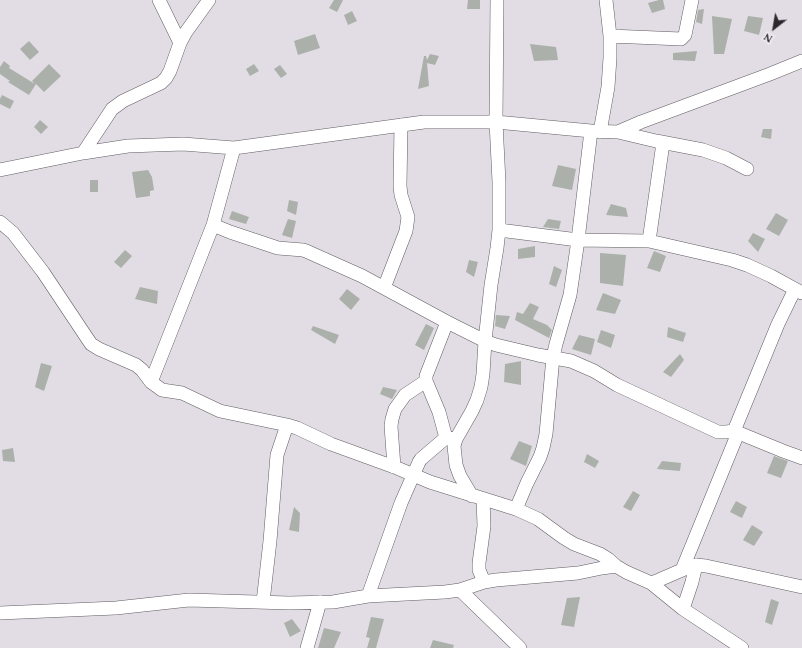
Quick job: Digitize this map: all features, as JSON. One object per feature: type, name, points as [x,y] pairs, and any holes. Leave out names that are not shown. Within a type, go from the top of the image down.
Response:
[{"type":"street","points":[[159,0],[180,43]]},
{"type":"street","points":[[83,153],[112,109],[123,101],[161,83],[166,78],[186,32],[209,0]]},
{"type":"street","points":[[368,596],[392,528],[421,459],[442,441],[451,439],[472,411],[477,400],[483,374],[491,285],[498,248],[499,230],[499,182],[496,122],[497,0]]},
{"type":"street","points":[[516,509],[543,448],[546,434],[553,357],[570,295],[596,132],[608,87],[610,36],[606,0]]},
{"type":"street","points":[[610,36],[680,40],[685,35],[692,0]]},
{"type":"street","points":[[618,132],[770,74],[802,60]]},
{"type":"street","points":[[0,170],[83,153],[128,146],[183,144],[234,148],[424,122],[496,122],[596,132],[618,132],[663,143],[704,150],[726,158],[747,169]]},
{"type":"street","points":[[384,288],[406,231],[408,217],[401,195],[400,186],[401,125]]},
{"type":"street","points":[[649,241],[663,143]]},
{"type":"street","points":[[151,382],[213,225],[234,148]]},
{"type":"street","points":[[0,222],[13,233],[43,272],[91,344],[136,366],[142,370],[151,382],[162,390],[182,393],[220,411],[287,425],[331,444],[439,485],[516,509],[538,519],[574,544],[608,558],[616,566],[626,572],[651,583],[683,609],[742,648]]},
{"type":"street","points":[[213,225],[278,248],[306,251],[362,276],[485,341],[538,355],[571,361],[586,367],[618,385],[710,429],[718,432],[736,432],[782,452],[802,458]]},
{"type":"street","points":[[499,230],[578,240],[649,241],[732,260],[771,276],[799,291],[778,324],[682,570]]},
{"type":"street","points":[[448,322],[426,376],[426,381],[454,446],[456,465],[460,476],[478,497],[484,526],[479,570],[484,582]]},
{"type":"street","points":[[394,467],[391,426],[395,410],[405,395],[426,381]]},
{"type":"street","points":[[263,602],[277,455],[287,425]]},
{"type":"street","points":[[683,609],[696,565]]},
{"type":"street","points":[[651,583],[696,565],[802,587]]},
{"type":"street","points":[[0,613],[116,608],[189,600],[289,603],[332,602],[368,596],[460,590],[484,582],[496,580],[578,573],[616,566]]},
{"type":"street","points":[[460,590],[520,648]]},
{"type":"street","points":[[307,648],[320,602]]},
{"type":"building","points":[[334,0],[343,0],[337,12],[329,8]]},
{"type":"building","points":[[468,0],[480,0],[480,9],[467,9]]},
{"type":"building","points":[[663,0],[665,9],[652,13],[648,3]]},
{"type":"building","points":[[704,9],[702,24],[696,22],[698,10]]},
{"type":"building","points":[[352,11],[357,21],[348,25],[344,15]]},
{"type":"building","points":[[712,16],[732,19],[724,54],[714,54]]},
{"type":"building","points":[[748,16],[763,18],[759,35],[744,31]]},
{"type":"building","points":[[315,34],[320,48],[298,55],[294,41]]},
{"type":"building","points":[[29,41],[39,52],[30,60],[20,49]]},
{"type":"building","points":[[530,44],[556,47],[558,60],[534,61]]},
{"type":"building","points":[[697,51],[695,61],[673,60],[673,53]]},
{"type":"building","points":[[430,54],[439,56],[435,65],[427,63],[429,86],[418,89],[424,56],[426,56],[427,60]]},
{"type":"building","points":[[4,61],[10,66],[9,68],[35,84],[32,81],[49,64],[61,76],[44,92],[36,84],[29,95],[8,82],[10,81],[0,74],[0,67]]},
{"type":"building","points":[[254,64],[259,71],[250,76],[246,69]]},
{"type":"building","points":[[280,65],[287,74],[281,78],[274,69]]},
{"type":"building","points":[[2,95],[14,101],[10,109],[0,104]]},
{"type":"building","points":[[40,120],[48,127],[41,134],[34,127]]},
{"type":"building","points":[[763,129],[772,129],[771,139],[761,137]]},
{"type":"building","points":[[558,165],[576,169],[572,190],[552,186]]},
{"type":"building","points":[[148,170],[152,177],[154,190],[150,191],[150,196],[136,198],[132,172]]},
{"type":"building","points":[[90,180],[98,180],[98,192],[90,192]]},
{"type":"building","points":[[289,200],[298,202],[296,215],[287,211]]},
{"type":"building","points":[[611,204],[626,208],[628,217],[606,215]]},
{"type":"building","points":[[232,211],[249,217],[246,224],[229,219]]},
{"type":"building","points":[[776,213],[788,220],[779,236],[766,229]]},
{"type":"building","points":[[288,219],[296,221],[292,238],[282,235]]},
{"type":"building","points":[[548,219],[561,221],[559,229],[543,227]]},
{"type":"building","points":[[753,233],[765,239],[758,252],[748,241]]},
{"type":"building","points":[[535,246],[535,257],[518,259],[518,249]]},
{"type":"building","points":[[125,250],[132,256],[121,268],[114,262]]},
{"type":"building","points":[[654,251],[666,256],[660,272],[647,268]]},
{"type":"building","points":[[600,253],[626,255],[623,286],[600,283]]},
{"type":"building","points":[[469,260],[478,262],[474,277],[466,272]]},
{"type":"building","points":[[554,266],[562,270],[556,287],[549,284]]},
{"type":"building","points":[[140,287],[158,291],[157,304],[135,299]]},
{"type":"building","points":[[347,289],[360,299],[351,310],[339,299]]},
{"type":"building","points":[[603,293],[621,300],[615,314],[596,310]]},
{"type":"building","points":[[530,303],[539,307],[533,319],[547,325],[552,330],[549,338],[515,320],[517,312],[523,314]]},
{"type":"building","points":[[496,315],[510,316],[505,329],[495,326]]},
{"type":"building","points":[[426,324],[434,328],[424,350],[415,345]]},
{"type":"building","points":[[313,326],[339,335],[335,344],[311,330]]},
{"type":"building","points":[[668,327],[686,333],[683,342],[667,337]]},
{"type":"building","points":[[601,330],[615,335],[611,348],[597,342]]},
{"type":"building","points":[[579,335],[595,339],[591,355],[572,349]]},
{"type":"building","points":[[680,354],[684,360],[671,377],[663,372]]},
{"type":"building","points":[[521,361],[521,385],[504,382],[505,364]]},
{"type":"building","points":[[41,363],[52,366],[44,391],[35,387]]},
{"type":"building","points":[[383,387],[397,390],[392,399],[380,394]]},
{"type":"building","points":[[519,441],[532,446],[526,466],[510,459]]},
{"type":"building","points":[[13,448],[15,462],[3,461],[2,450]]},
{"type":"building","points":[[587,454],[599,461],[595,468],[584,462]]},
{"type":"building","points":[[774,456],[788,461],[781,478],[767,473]]},
{"type":"building","points":[[662,461],[681,463],[680,471],[657,469]]},
{"type":"building","points":[[633,491],[640,495],[631,511],[623,507]]},
{"type":"building","points":[[736,501],[747,507],[742,518],[730,512]]},
{"type":"building","points":[[294,507],[300,513],[299,532],[289,530]]},
{"type":"building","points":[[752,525],[763,532],[754,546],[743,540]]},
{"type":"building","points":[[580,597],[574,627],[561,625],[567,598]]},
{"type":"building","points":[[771,599],[779,602],[772,625],[765,622]]},
{"type":"building","points":[[371,617],[384,619],[376,648],[367,648],[370,638],[366,637]]},
{"type":"building","points":[[292,619],[301,631],[290,637],[284,623]]},
{"type":"building","points":[[324,628],[341,632],[334,648],[318,648]]},
{"type":"building","points":[[433,640],[454,645],[453,648],[430,648]]}]
